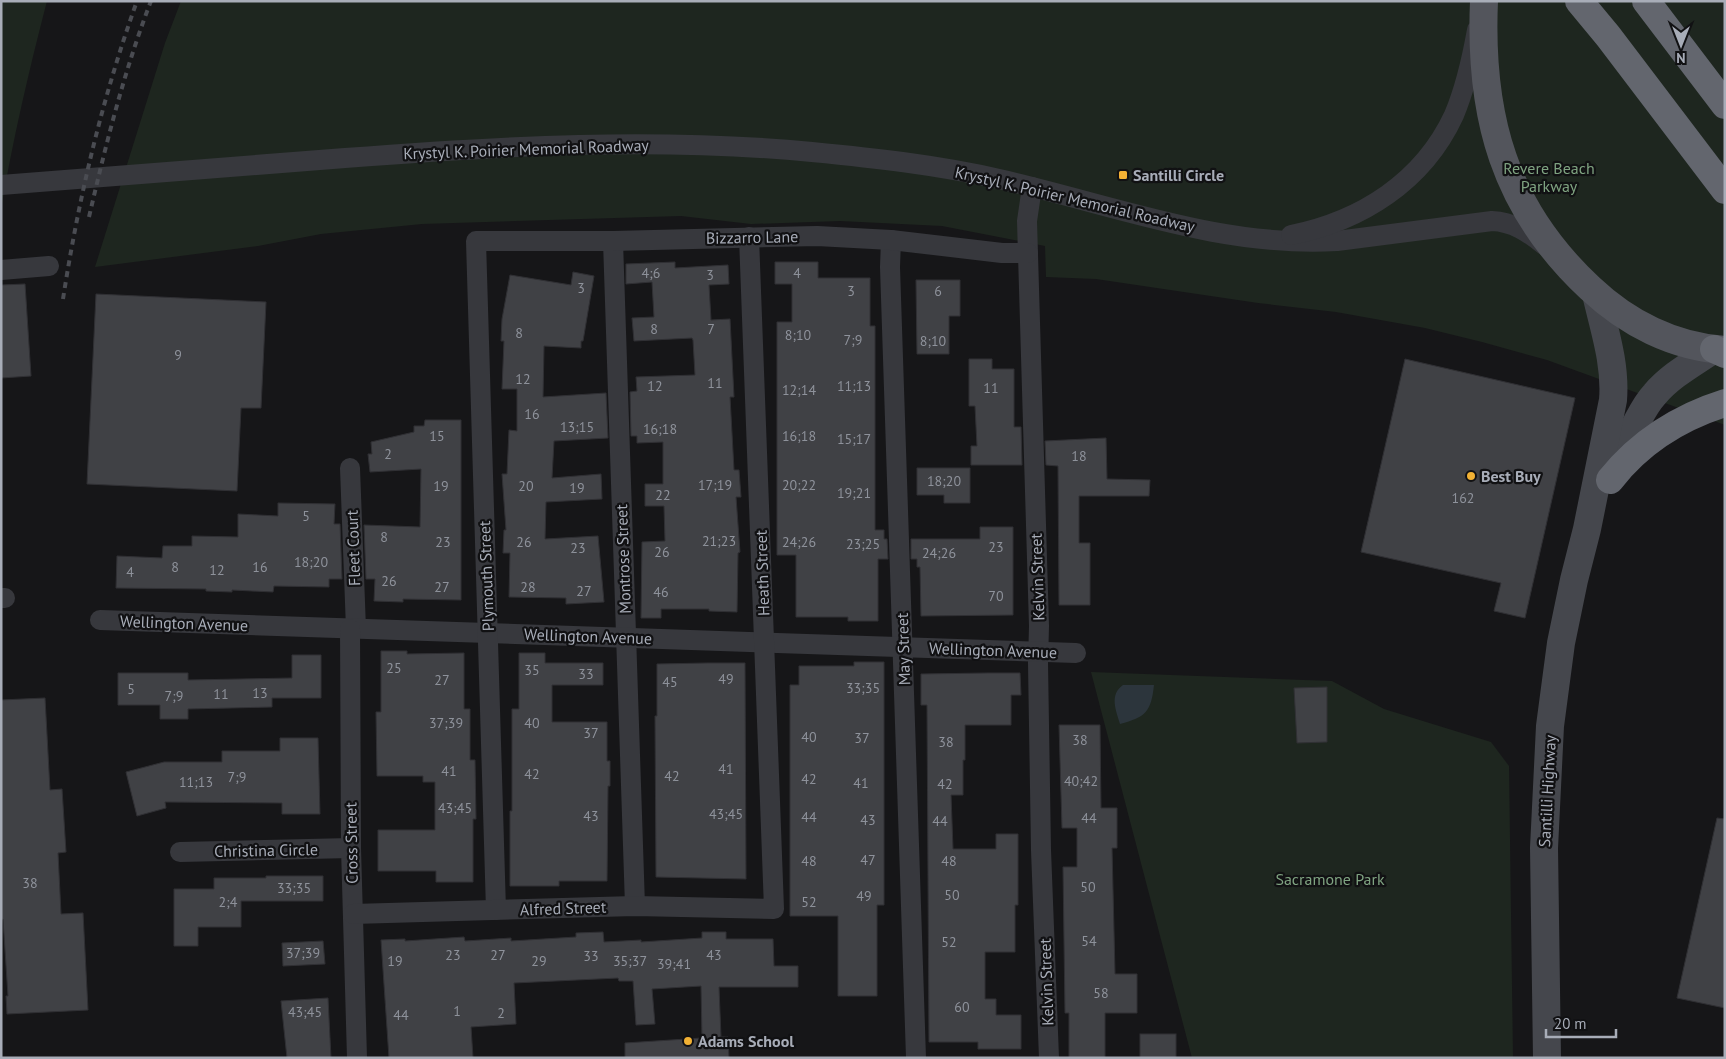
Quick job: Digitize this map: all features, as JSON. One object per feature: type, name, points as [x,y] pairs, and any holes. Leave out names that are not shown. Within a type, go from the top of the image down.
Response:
[{"type":"highway","points":[[1579,1],[1608,36],[1725,190]]},
{"type":"highway","points":[[1646,1],[1725,105]]},
{"type":"highway","points":[[1610,480],[1628,459],[1667,429],[1696,413],[1725,403]]},
{"type":"main road","points":[[1483,1],[1486,80],[1493,123],[1510,177],[1522,203],[1540,233],[1556,253],[1596,294],[1625,316],[1658,334],[1686,344],[1721,351]]},
{"type":"main road","name":"Santilli Highway","points":[[1547,1058],[1544,848],[1549,736],[1560,643],[1588,529],[1613,400],[1613,367],[1596,294]]},
{"type":"main road","name":"Santilli Highway","points":[[1588,529],[1642,414],[1655,394],[1667,382],[1721,351]]},
{"type":"street","name":"Krystyl K. Poirier Memorial Roadway","points":[[1252,238],[1290,236],[1329,225],[1371,206],[1412,175],[1438,143],[1458,106],[1483,1]]},
{"type":"street","name":"Krystyl K. Poirier Memorial Roadway","points":[[1,185],[482,148],[574,144],[662,144],[740,147],[838,154],[962,171],[1187,226],[1252,238],[1298,242],[1338,242],[1492,221],[1515,225],[1556,253]]},
{"type":"street","name":"Kelvin Street","points":[[1032,187],[1027,221],[1039,626],[1041,850],[1049,1058]]},
{"type":"street","name":"Bizzarro Lane","points":[[476,241],[613,241],[817,236],[891,240],[1002,254],[1028,253]]},
{"type":"street","name":"Heath Street","points":[[749,237],[774,909]]},
{"type":"street","name":"May Street","points":[[891,240],[890,267],[916,1058]]},
{"type":"street","name":"Plymouth Street","points":[[476,241],[496,910]]},
{"type":"street","name":"Montrose Street","points":[[613,241],[635,906]]},
{"type":"street","points":[[1,270],[49,266]]},
{"type":"street","name":"Fleet Court","points":[[350,468],[352,629]]},
{"type":"street","name":"Wellington Avenue","points":[[100,620],[1076,653]]},
{"type":"street","name":"Cross Street","points":[[352,629],[351,848],[356,1058]]},
{"type":"street","name":"Christina Circle","points":[[180,852],[351,848]]},
{"type":"street","name":"Alfred Street","points":[[353,914],[635,906],[774,909]]},
{"type":"green space","points":[[1,1],[47,1],[22,105],[1,209]]},
{"type":"green space","name":"Revere Beach Parkway","points":[[181,1],[1725,1],[1725,425],[1547,360],[1425,328],[1336,312],[1258,303],[1096,279],[1046,277],[1045,246],[942,226],[840,221],[751,224],[681,216],[422,224],[321,234],[258,246],[95,267],[165,43]]},
{"type":"green space","name":"Sacramone Park","points":[[1091,672],[1332,681],[1384,709],[1491,742],[1509,766],[1513,1058],[1192,1058]]},
{"type":"shaded area","points":[[1123,685],[1154,685],[1151,701],[1146,712],[1136,719],[1120,724],[1115,698],[1116,693]]},
{"type":"building","points":[[675,262],[675,268],[728,265],[729,284],[709,285],[711,320],[730,319],[734,397],[730,397],[734,470],[739,470],[741,497],[736,497],[740,552],[738,553],[737,612],[709,611],[709,609],[661,609],[661,618],[641,618],[642,542],[665,541],[664,506],[645,506],[645,484],[663,484],[663,442],[637,443],[637,436],[631,436],[630,392],[637,391],[636,377],[695,375],[692,338],[634,341],[632,318],[654,317],[652,282],[626,284],[626,264]]},
{"type":"building","points":[[775,262],[818,262],[818,278],[870,278],[870,326],[875,326],[875,530],[884,530],[884,539],[887,539],[888,559],[878,559],[878,621],[848,621],[848,617],[796,617],[796,555],[777,555],[777,322],[792,322],[792,284],[775,284]]},
{"type":"building","points":[[573,272],[594,276],[583,341],[581,341],[581,348],[544,346],[543,397],[606,393],[608,438],[554,441],[552,478],[601,474],[602,499],[546,502],[545,539],[598,536],[604,602],[566,604],[566,598],[509,597],[510,553],[503,553],[504,530],[506,530],[502,474],[507,474],[509,430],[517,431],[517,389],[502,389],[504,341],[501,341],[502,319],[510,275],[571,285]]},
{"type":"building","points":[[916,280],[960,280],[960,316],[949,316],[949,354],[917,354]]},
{"type":"building","points":[[25,284],[31,376],[1,378],[1,285]]},
{"type":"building","points":[[96,294],[266,302],[261,408],[241,408],[237,491],[87,484]]},
{"type":"building","points":[[969,359],[992,359],[992,369],[1014,369],[1014,427],[1021,427],[1022,465],[971,465],[971,446],[977,446],[975,406],[969,406]]},
{"type":"building","points":[[1405,359],[1575,398],[1525,618],[1494,611],[1501,583],[1361,552]]},
{"type":"building","points":[[425,420],[461,420],[461,600],[403,599],[403,602],[374,601],[375,579],[366,579],[364,525],[420,527],[421,469],[370,472],[368,454],[372,454],[371,442],[414,432],[414,426],[424,426]]},
{"type":"building","points":[[1106,438],[1107,479],[1150,480],[1149,496],[1079,496],[1079,543],[1090,543],[1090,605],[1059,605],[1058,466],[1046,465],[1045,441]]},
{"type":"building","points":[[917,468],[970,468],[970,503],[944,503],[944,495],[917,495]]},
{"type":"building","points":[[278,503],[335,504],[334,524],[340,524],[342,579],[329,579],[329,587],[274,586],[273,592],[116,588],[117,556],[162,558],[163,546],[192,546],[192,536],[238,537],[238,514],[278,516]]},
{"type":"building","points":[[980,527],[1013,527],[1013,615],[921,616],[920,567],[917,567],[917,559],[911,559],[911,539],[980,539]]},
{"type":"building","points":[[381,651],[407,651],[407,654],[464,653],[464,709],[470,709],[470,760],[475,760],[476,819],[473,819],[473,882],[436,882],[436,871],[378,871],[378,830],[435,830],[435,782],[423,782],[423,776],[377,776],[376,712],[381,712]]},
{"type":"building","points":[[519,653],[545,653],[545,663],[603,663],[603,685],[552,685],[552,722],[607,722],[607,761],[610,761],[610,786],[608,786],[607,881],[559,881],[559,886],[510,886],[512,709],[519,709]]},
{"type":"building","points":[[292,655],[321,655],[321,698],[272,698],[272,707],[188,709],[188,719],[160,719],[160,705],[118,705],[118,673],[188,673],[188,680],[292,678]]},
{"type":"building","points":[[854,662],[884,662],[884,905],[877,905],[877,996],[838,996],[838,916],[790,916],[790,685],[799,685],[799,666],[854,666]]},
{"type":"building","points":[[745,663],[746,879],[656,877],[655,716],[657,716],[657,664]]},
{"type":"building","points":[[1020,673],[1021,695],[1011,695],[1011,725],[965,725],[963,795],[951,795],[953,849],[996,849],[996,834],[1018,834],[1018,905],[1015,905],[1015,952],[985,952],[985,999],[996,999],[996,1015],[1021,1015],[1021,1049],[978,1049],[978,1042],[929,1042],[927,705],[921,705],[921,674]]},
{"type":"building","points":[[1327,687],[1327,742],[1297,743],[1294,688]]},
{"type":"building","points":[[45,698],[50,790],[62,789],[66,852],[58,853],[61,914],[83,913],[88,1010],[7,1014],[6,996],[8,996],[3,919],[1,920],[1,700]]},
{"type":"building","points":[[1059,725],[1100,725],[1101,808],[1117,808],[1117,848],[1112,848],[1115,974],[1137,974],[1137,1013],[1105,1013],[1105,1058],[1069,1058],[1069,1013],[1065,1013],[1063,867],[1077,867],[1077,828],[1062,828]]},
{"type":"building","points":[[280,738],[318,738],[320,814],[282,814],[282,803],[165,802],[166,808],[137,816],[126,772],[164,762],[222,762],[222,751],[280,751]]},
{"type":"building","points":[[1717,818],[1725,819],[1725,1008],[1677,998]]},
{"type":"building","points":[[266,876],[323,876],[323,901],[241,901],[241,927],[198,927],[198,946],[174,946],[174,889],[214,889],[214,878],[266,878]]},
{"type":"building","points":[[603,932],[604,942],[641,940],[641,942],[702,938],[702,932],[726,932],[726,939],[773,939],[774,966],[798,966],[798,987],[719,987],[721,1037],[728,1037],[729,1058],[625,1058],[625,1043],[702,1038],[701,986],[652,989],[655,1024],[636,1025],[633,981],[619,981],[618,978],[514,983],[516,1024],[471,1027],[473,1058],[389,1058],[381,940],[405,939],[405,941],[464,937],[465,941],[511,938],[511,941],[576,937],[576,933]]},
{"type":"building","points":[[323,941],[325,964],[283,966],[282,943]]},
{"type":"building","points":[[328,998],[331,1058],[287,1058],[281,1001]]},
{"type":"building","points":[[1140,1034],[1176,1034],[1176,1058],[1140,1058]]},
{"type":"railway","points":[[63,299],[76,223],[102,111],[137,1]]},
{"type":"railway","points":[[89,217],[124,81],[151,1]]},
{"type":"place","name":"Santilli Circle","points":[[1123,175]]},
{"type":"place","name":"Best Buy","points":[[1471,476]]},
{"type":"place","name":"Adams School","points":[[688,1041]]}]
